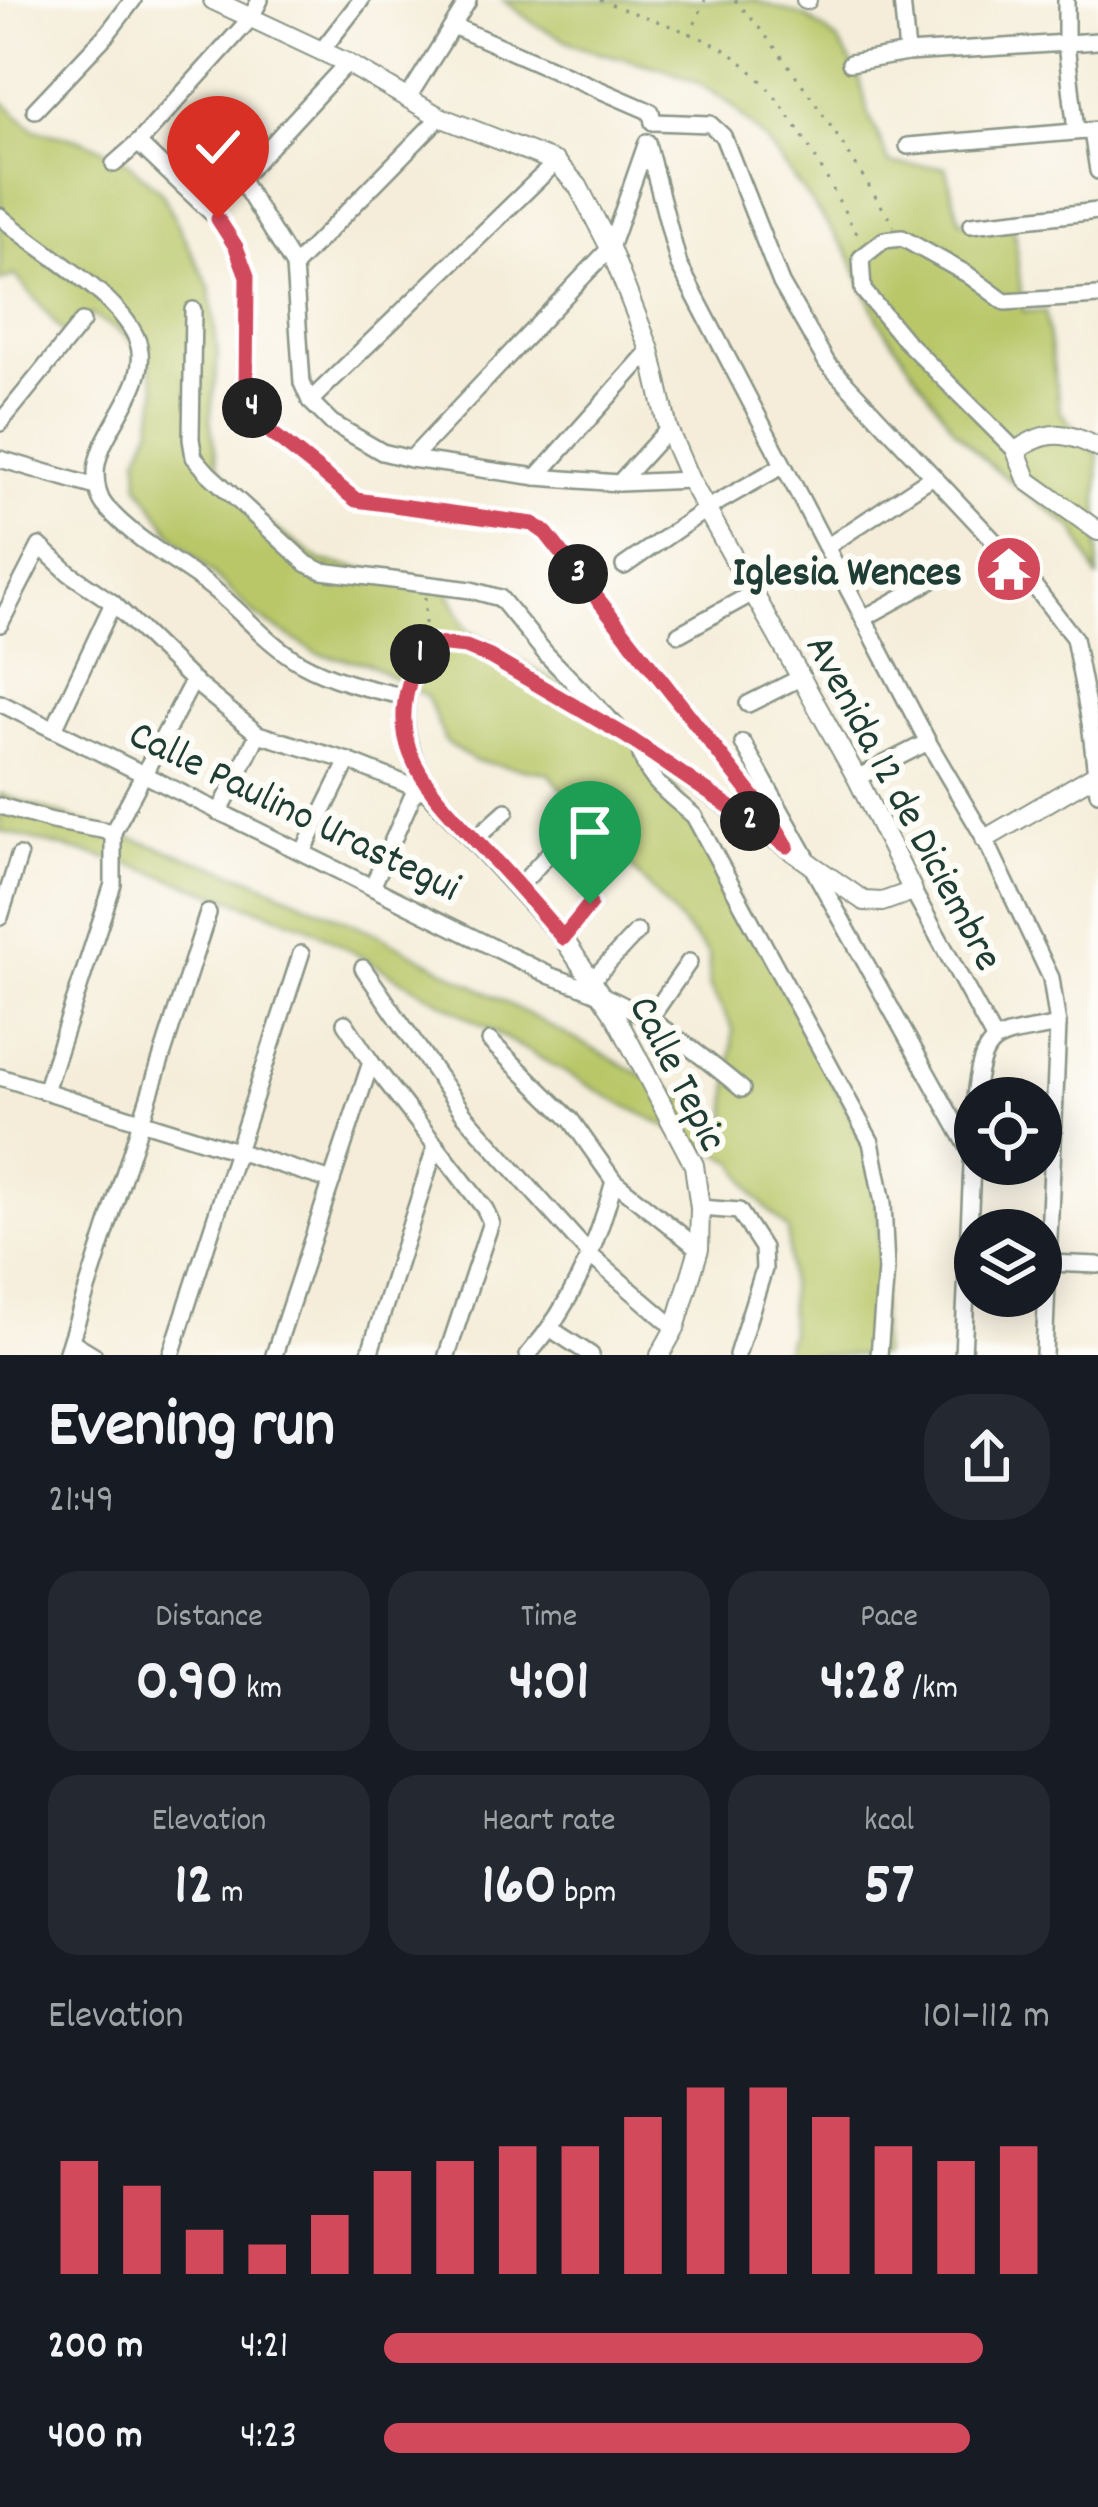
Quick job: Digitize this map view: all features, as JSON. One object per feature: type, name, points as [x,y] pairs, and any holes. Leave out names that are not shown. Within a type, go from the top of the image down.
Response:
[{"type":"street","points":[[34,110],[133,0]]},
{"type":"street","points":[[213,0],[322,50],[440,117],[556,162],[310,401]]},
{"type":"street","points":[[114,164],[250,19],[260,0]]},
{"type":"street","points":[[322,50],[361,0]]},
{"type":"street","points":[[789,0],[807,0]]},
{"type":"street","points":[[902,0],[907,53]]},
{"type":"street","points":[[1066,0],[1066,44],[1098,171]]},
{"type":"street","points":[[409,96],[468,2]]},
{"type":"street","points":[[411,459],[610,248],[653,122],[651,112],[453,26]]},
{"type":"street","points":[[850,63],[907,53],[1098,41]]},
{"type":"street","points":[[347,63],[240,179],[294,266],[302,382],[310,401],[332,423],[382,452],[411,459],[537,477],[619,483],[690,480]]},
{"type":"street","points":[[294,266],[440,117]]},
{"type":"street","points":[[653,122],[710,124],[723,136],[782,283],[827,363],[1024,573],[1074,638],[1097,780],[985,839]]},
{"type":"street","points":[[908,146],[1089,131]]},
{"type":"street","points":[[138,143],[218,219],[236,247],[247,276],[246,393],[264,427],[356,500],[533,524],[546,533],[805,860],[954,1122]]},
{"type":"street","points":[[647,143],[679,265],[928,742],[985,839],[1051,978],[1058,1025],[1051,1209]]},
{"type":"street","name":"Avenida 12 de Diciembre","points":[[556,162],[578,186],[610,248],[650,350],[668,429],[690,480],[857,778],[988,1045]]},
{"type":"street","points":[[971,225],[1098,211]]},
{"type":"street","points":[[0,216],[103,297],[134,332],[140,350],[135,381],[121,415],[100,442],[96,487],[103,504],[302,664],[335,678],[406,691]]},
{"type":"street","points":[[1098,296],[1006,302],[902,238],[874,246],[861,259],[863,290],[904,339],[1027,443],[1028,481],[1098,531]]},
{"type":"street","points":[[193,310],[194,457],[322,572],[500,598],[546,653],[633,741],[652,778],[694,816],[871,1142],[883,1203],[886,1268],[879,1355]]},
{"type":"street","points":[[0,423],[82,322]]},
{"type":"street","points":[[537,477],[650,350]]},
{"type":"street","points":[[619,483],[668,429]]},
{"type":"street","points":[[1027,443],[1055,432],[1098,448]]},
{"type":"street","points":[[0,459],[96,487]]},
{"type":"street","points":[[624,566],[708,508],[782,466]]},
{"type":"street","points":[[828,546],[933,476]]},
{"type":"street","name":"Calle Tepic","points":[[0,624],[40,546],[113,603],[193,681],[258,734],[424,790],[520,886],[596,985],[694,1165],[699,1249],[675,1328],[660,1355]]},
{"type":"street","points":[[864,617],[949,571]]},
{"type":"street","points":[[679,634],[753,593]]},
{"type":"street","points":[[54,729],[113,603]]},
{"type":"street","points":[[373,885],[424,790],[409,753],[406,691],[423,648],[466,647],[490,657],[790,842]]},
{"type":"street","points":[[748,704],[802,677]]},
{"type":"street","points":[[45,1091],[113,884],[113,832],[193,681]]},
{"type":"street","name":"Calle Paulino Urastegui","points":[[0,703],[551,976],[596,985],[652,1017],[742,1089]]},
{"type":"street","points":[[219,813],[258,734]]},
{"type":"street","points":[[857,778],[928,742]]},
{"type":"street","points":[[743,743],[790,842]]},
{"type":"street","points":[[302,852],[348,761]]},
{"type":"street","points":[[0,806],[113,832]]},
{"type":"street","points":[[475,839],[506,811]]},
{"type":"street","points":[[520,886],[557,843]]},
{"type":"street","points":[[0,917],[20,856]]},
{"type":"street","points":[[805,860],[864,901],[882,902],[913,891]]},
{"type":"street","points":[[563,938],[590,904]]},
{"type":"street","points":[[94,1355],[69,1348],[208,913]]},
{"type":"street","points":[[596,985],[637,932]]},
{"type":"street","points":[[171,1355],[301,954]]},
{"type":"street","points":[[652,1017],[689,962]]},
{"type":"street","points":[[363,968],[464,1114],[592,1256],[675,1328]]},
{"type":"street","points":[[345,1023],[491,1222],[447,1355]]},
{"type":"street","points":[[981,1077],[988,1045],[1058,1025]]},
{"type":"street","points":[[490,1041],[571,1120],[614,1181],[699,1249]]},
{"type":"street","points":[[274,1355],[371,1062]]},
{"type":"street","points":[[0,1077],[332,1181]]},
{"type":"street","points":[[369,1355],[436,1145]]},
{"type":"street","points":[[529,1355],[551,1329],[592,1256],[614,1181]]},
{"type":"street","points":[[962,1355],[970,1185]]},
{"type":"street","points":[[700,1208],[739,1211],[763,1248],[764,1269],[736,1355]]},
{"type":"street","points":[[1062,1264],[1098,1265]]},
{"type":"street","points":[[1044,1355],[1046,1317]]},
{"type":"street","points":[[551,1329],[591,1355]]},
{"type":"path","points":[[600,0],[717,46],[752,73],[812,152],[855,231],[874,246]]},
{"type":"path","points":[[689,35],[705,0]]},
{"type":"path","points":[[735,0],[769,37],[902,238]]},
{"type":"path","points":[[423,648],[424,584]]},
{"type":"green space","points":[[503,0],[753,0],[807,17],[838,41],[859,75],[868,112],[890,164],[945,167],[960,221],[1013,219],[1023,311],[1045,312],[1060,411],[1098,455],[1098,579],[1075,530],[991,466],[954,429],[879,321],[847,251],[766,141],[729,103],[664,69],[580,47],[536,25]]},
{"type":"green space","points":[[0,99],[35,130],[83,140],[125,160],[162,193],[210,288],[218,357],[210,420],[218,467],[266,522],[321,561],[447,589],[467,630],[613,715],[666,770],[777,971],[868,1150],[879,1218],[881,1355],[783,1355],[790,1333],[788,1230],[755,1196],[735,1162],[609,1097],[305,925],[129,864],[0,831],[0,794],[249,878],[373,932],[727,1120],[733,1029],[709,986],[709,955],[548,773],[474,761],[445,741],[427,697],[366,663],[318,654],[255,615],[173,535],[139,485],[138,457],[151,429],[157,390],[149,362],[127,336],[90,314],[66,336],[15,275],[0,281]]},
{"type":"place","name":"Iglesia Wences","points":[[1009,569]]},
{"type":"route","points":[[218,219],[247,276],[246,393],[264,427],[356,500],[533,524],[546,533],[787,846],[626,736],[490,657],[466,647],[425,643],[404,696],[404,728],[409,753],[431,794],[563,938],[590,904]]}]
